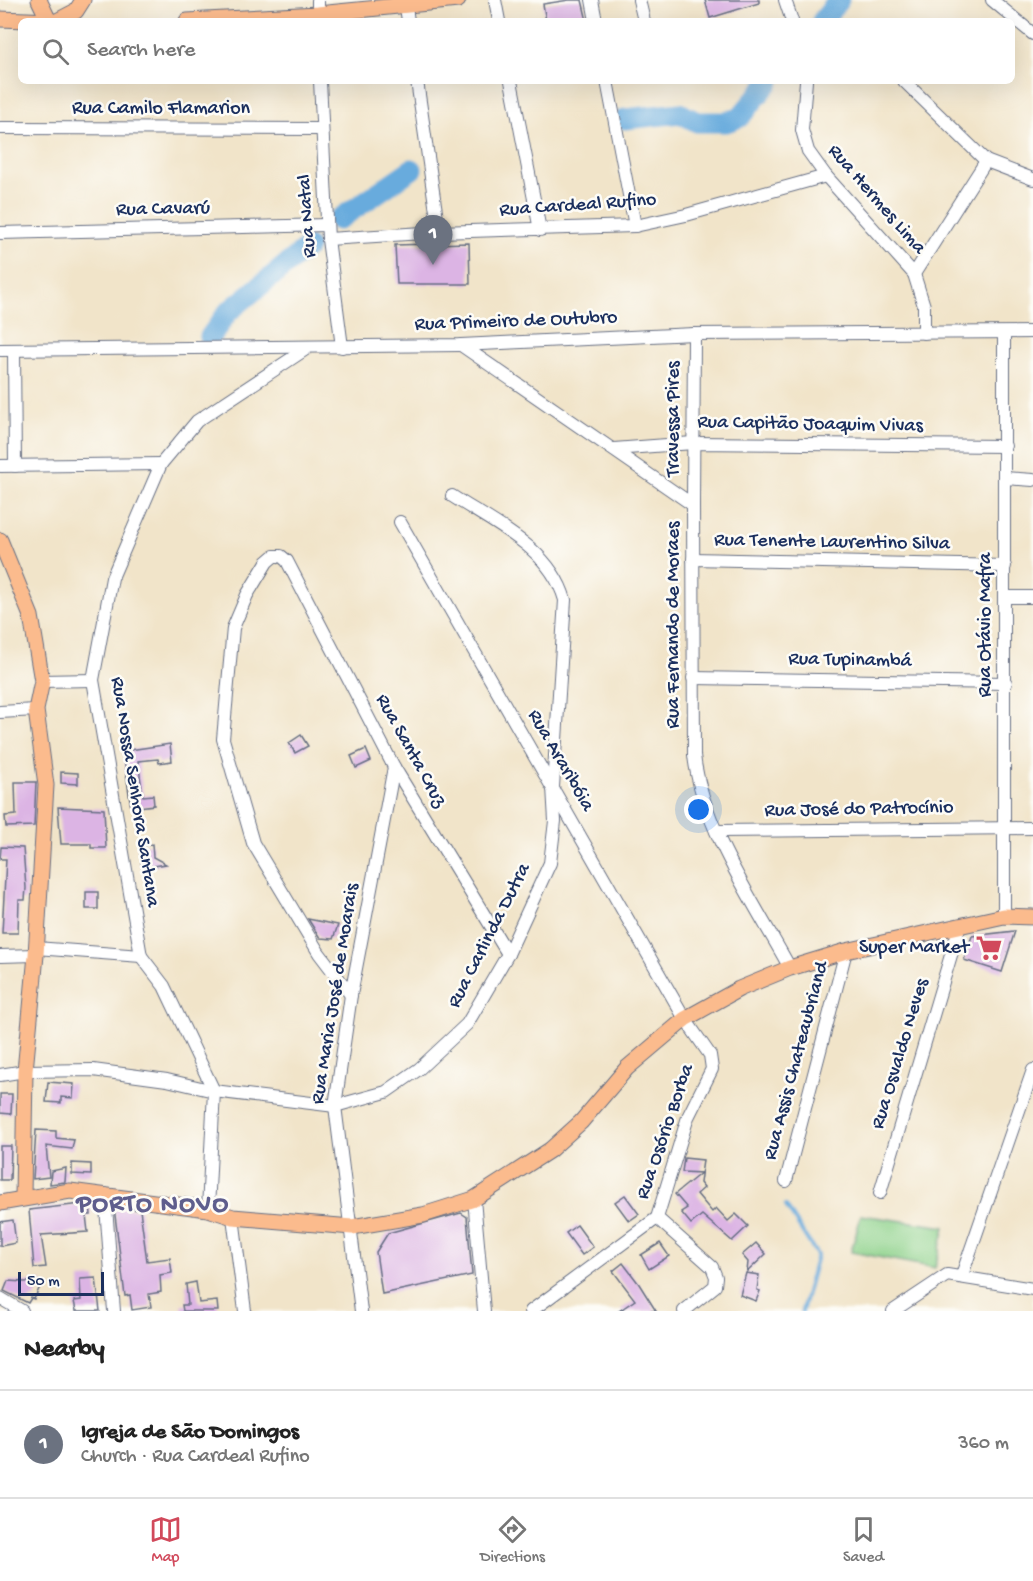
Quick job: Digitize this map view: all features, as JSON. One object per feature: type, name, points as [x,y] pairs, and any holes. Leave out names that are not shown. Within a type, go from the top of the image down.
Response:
[{"type":"main road","points":[[39,0],[51,18]]},
{"type":"main road","points":[[60,18],[76,11],[83,0]]},
{"type":"main road","points":[[231,18],[408,9],[437,1],[458,0]]},
{"type":"main road","points":[[0,19],[18,20]]},
{"type":"main road","points":[[2,545],[32,616],[42,681],[36,710],[46,785],[36,952],[25,1071],[23,1197]]},
{"type":"main road","points":[[0,1203],[23,1197],[70,1191],[208,1209],[233,1217],[352,1227],[423,1215],[474,1199],[550,1150],[581,1122],[627,1068],[686,1019],[739,989],[790,968],[846,951],[1004,916],[1033,917]]},
{"type":"street","points":[[495,0],[498,18]]},
{"type":"street","points":[[592,0],[595,18]]},
{"type":"street","points":[[639,0],[643,18]]},
{"type":"street","points":[[785,0],[791,18]]},
{"type":"street","points":[[992,0],[1014,18]]},
{"type":"street","points":[[1015,19],[1033,34]]},
{"type":"street","name":"Rua Natal","points":[[320,84],[328,240],[342,347]]},
{"type":"street","points":[[417,84],[439,232]]},
{"type":"street","points":[[512,84],[540,230]]},
{"type":"street","points":[[608,84],[635,226]]},
{"type":"street","name":"Rua Hermes Lima","points":[[806,84],[802,130],[808,151],[826,176],[914,274],[924,306],[924,333]]},
{"type":"street","points":[[907,84],[986,161],[1033,179]]},
{"type":"street","name":"Rua Camilo Flamarion","points":[[0,128],[322,129]]},
{"type":"street","name":"Rua Hermes Lima","points":[[914,274],[986,161]]},
{"type":"street","name":"Rua Cardeal Rufino","points":[[328,240],[439,232],[635,226],[686,215],[826,176]]},
{"type":"street","name":"Rua Cavarú","points":[[0,233],[327,225]]},
{"type":"street","name":"Rua Primeiro de Outubro","points":[[0,350],[461,345],[694,334],[1033,332]]},
{"type":"street","name":"Rua Otávio Mafra","points":[[1004,333],[1006,683],[1002,828],[1004,916]]},
{"type":"street","name":"Travessa Pires","points":[[693,505],[694,334]]},
{"type":"street","name":"Rua Fernando de Moraes","points":[[461,345],[693,505],[693,678],[697,780],[716,831],[790,968]]},
{"type":"street","name":"Rua Nossa Senhora Santana","points":[[214,1091],[164,986],[141,956],[93,680],[112,578],[161,464],[197,421],[307,348]]},
{"type":"street","points":[[14,350],[15,466]]},
{"type":"street","name":"Rua Capitão Joaquim Vivas","points":[[614,449],[693,443],[1005,446]]},
{"type":"street","points":[[0,466],[161,464]]},
{"type":"street","points":[[1005,478],[1033,480]]},
{"type":"street","name":"Rua Carlinda Dutra","points":[[0,1075],[25,1071],[93,1070],[167,1080],[214,1091],[335,1106],[386,1092],[419,1069],[467,1024],[508,954],[550,863],[555,821],[553,787],[565,600],[560,580],[546,561],[527,545],[452,496]]},
{"type":"street","name":"Rua Araribóia","points":[[400,522],[686,1019]]},
{"type":"street","name":"Rua Santa Cruz","points":[[351,995],[319,953],[253,843],[224,739],[233,628],[247,596],[267,562],[274,556],[282,556],[287,561],[394,768],[508,954]]},
{"type":"street","name":"Rua Tenente Laurentino Silva","points":[[693,559],[1005,566]]},
{"type":"street","points":[[1005,597],[1033,597]]},
{"type":"street","name":"Rua Tupinambá","points":[[693,678],[1006,683]]},
{"type":"street","points":[[42,681],[93,680]]},
{"type":"street","points":[[0,712],[36,710]]},
{"type":"street","name":"Rua Maria José de Moarais","points":[[361,1311],[335,1106],[351,995],[394,768]]},
{"type":"street","name":"Rua José do Patrocínio","points":[[716,831],[1033,828]]},
{"type":"street","name":"Rua Osvaldo Neves","points":[[880,1193],[960,925]]},
{"type":"street","name":"Rua Assis Chateaubriand","points":[[786,1181],[846,951]]},
{"type":"street","points":[[0,956],[36,952],[141,956]]},
{"type":"street","name":"Rua Osório Borba","points":[[531,1311],[657,1218],[688,1117],[712,1069],[710,1055],[686,1019]]},
{"type":"street","points":[[962,1275],[1033,1070]]},
{"type":"street","points":[[208,1209],[214,1091]]},
{"type":"street","points":[[105,1194],[114,1311]]},
{"type":"street","points":[[474,1199],[484,1311]]},
{"type":"street","points":[[233,1217],[244,1311]]},
{"type":"street","points":[[657,1218],[712,1267],[716,1277],[715,1286],[684,1311]]},
{"type":"street","points":[[893,1311],[947,1275],[962,1275],[1033,1289]]},
{"type":"street","points":[[0,1298],[21,1311]]},
{"type":"green space","points":[[861,1215],[945,1227],[935,1268],[851,1252]]},
{"type":"building","points":[[582,0],[586,18],[545,18],[543,4]]},
{"type":"building","points":[[705,0],[759,0],[759,3],[710,18]]},
{"type":"building","points":[[469,243],[470,284],[397,284],[395,245]]},
{"type":"building","points":[[301,735],[308,746],[295,753],[289,743]]},
{"type":"building","points":[[170,744],[172,761],[159,763],[158,759],[138,761],[143,796],[153,795],[154,805],[131,808],[123,751]]},
{"type":"building","points":[[366,749],[371,761],[356,768],[351,756]]},
{"type":"building","points":[[61,772],[78,773],[78,784],[61,783]]},
{"type":"building","points":[[15,782],[36,782],[34,826],[6,827],[5,816],[16,815]]},
{"type":"building","points":[[58,807],[104,809],[106,848],[91,848],[91,844],[61,844]]},
{"type":"building","points":[[152,844],[153,857],[166,864],[142,868],[139,846]]},
{"type":"building","points":[[1,847],[23,848],[26,888],[25,900],[19,900],[18,933],[2,933],[6,859],[0,859]]},
{"type":"building","points":[[86,892],[98,892],[98,909],[86,909]]},
{"type":"building","points":[[308,919],[338,925],[333,939],[320,938]]},
{"type":"building","name":"Super Market","points":[[1015,931],[1002,972],[964,960],[972,936]]},
{"type":"building","points":[[48,1082],[74,1084],[73,1098],[61,1097],[61,1103],[46,1102]]},
{"type":"building","points":[[0,1094],[12,1094],[11,1114],[0,1113]]},
{"type":"building","points":[[36,1130],[56,1131],[56,1138],[74,1140],[72,1149],[46,1146],[49,1177],[33,1179]]},
{"type":"building","points":[[0,1146],[11,1146],[10,1180],[0,1180]]},
{"type":"building","points":[[684,1158],[703,1160],[700,1183],[704,1188],[697,1194],[712,1212],[716,1208],[728,1221],[736,1214],[748,1226],[732,1241],[702,1215],[691,1224],[681,1212],[687,1208],[675,1194],[701,1173],[682,1172]]},
{"type":"building","points":[[72,1163],[91,1164],[91,1175],[72,1174]]},
{"type":"building","points":[[66,1168],[65,1182],[50,1184],[51,1171]]},
{"type":"building","points":[[625,1195],[639,1214],[629,1221],[615,1202]]},
{"type":"building","points":[[90,1203],[91,1215],[86,1215],[88,1232],[41,1235],[46,1267],[34,1268],[29,1210]]},
{"type":"building","points":[[114,1207],[140,1210],[147,1261],[170,1258],[172,1273],[160,1275],[161,1292],[149,1294],[151,1307],[132,1310],[130,1295],[125,1296]]},
{"type":"building","points":[[461,1213],[467,1217],[472,1275],[382,1294],[376,1252],[388,1233]]},
{"type":"building","points":[[13,1220],[16,1243],[0,1246],[0,1222]]},
{"type":"building","points":[[577,1225],[593,1247],[582,1255],[566,1233]]},
{"type":"building","points":[[660,1243],[669,1256],[649,1269],[641,1255]]},
{"type":"building","points":[[756,1243],[766,1254],[747,1272],[748,1262],[742,1255]]},
{"type":"building","points":[[623,1263],[656,1311],[619,1311],[635,1300],[613,1271]]},
{"type":"building","points":[[746,1273],[759,1275],[757,1290],[760,1291],[756,1301],[740,1295]]},
{"type":"building","points":[[96,1278],[100,1311],[76,1311],[74,1301],[81,1300],[80,1279]]},
{"type":"building","points":[[8,1281],[43,1281],[34,1299],[31,1298],[28,1303],[4,1291]]},
{"type":"building","points":[[196,1282],[199,1303],[217,1301],[218,1311],[183,1311],[182,1305],[188,1305],[186,1284]]},
{"type":"waterway","points":[[824,18],[839,0]]},
{"type":"waterway","points":[[625,119],[680,113],[697,122],[726,122],[740,117],[768,84]]},
{"type":"waterway","points":[[338,220],[412,169]]},
{"type":"waterway","points":[[210,337],[228,312],[308,247]]},
{"type":"waterway","points":[[786,1206],[817,1255],[802,1311]]},
{"type":"place","name":"Igreja de São Domingos","points":[[433,265]]},
{"type":"place","name":"Super Market","points":[[989,948]]},
{"type":"district","name":"PORTO NOVO","points":[[153,1205]]}]
